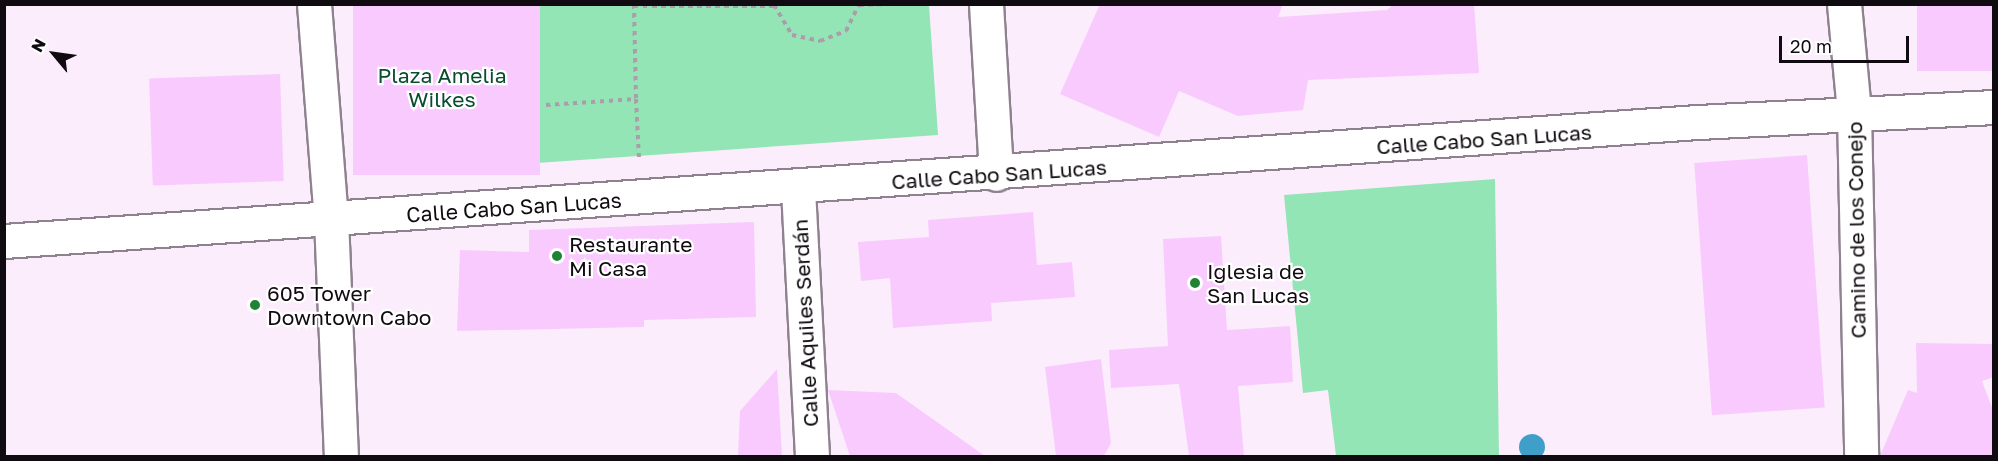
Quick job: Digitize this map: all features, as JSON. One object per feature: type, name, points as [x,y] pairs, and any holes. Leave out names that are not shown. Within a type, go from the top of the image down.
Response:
[{"type":"main road","points":[[314,4],[331,219],[341,456]]},
{"type":"main road","points":[[986,4],[996,174]]},
{"type":"main road","name":"Camino de los Conejo","points":[[1844,4],[1854,112],[1861,456]]},
{"type":"main road","name":"Calle Cabo San Lucas","points":[[4,241],[798,189],[1854,112],[1994,107]]},
{"type":"main road","name":"Calle Aquiles Serdán","points":[[798,189],[812,456]]},
{"type":"path","points":[[639,165],[634,5],[774,5],[792,35],[820,41],[846,31],[859,5],[888,4]]},
{"type":"path","points":[[546,105],[636,99]]},
{"type":"green space","name":"Plaza Amelia Wilkes","points":[[353,5],[929,5],[938,135],[364,175]]},
{"type":"green space","points":[[1495,179],[1499,456],[1336,456],[1328,390],[1303,393],[1284,195]]},
{"type":"water","points":[[1532,434],[1541,438],[1545,447],[1541,456],[1532,460],[1523,456],[1519,447],[1523,438]]},
{"type":"building","points":[[353,4],[540,4],[540,175],[353,175]]},
{"type":"building","points":[[1100,4],[1283,4],[1278,17],[1387,10],[1394,4],[1474,4],[1479,73],[1308,80],[1303,110],[1238,116],[1179,91],[1159,137],[1060,94]]},
{"type":"building","points":[[1917,4],[1994,4],[1994,71],[1917,71]]},
{"type":"building","points":[[280,74],[284,181],[153,186],[149,79]]},
{"type":"building","points":[[1807,155],[1825,407],[1712,415],[1694,163]]},
{"type":"building","points":[[1033,212],[1037,265],[1072,262],[1075,297],[991,303],[992,321],[893,328],[890,278],[861,281],[858,242],[929,237],[928,220]]},
{"type":"building","points":[[754,222],[756,317],[644,320],[644,327],[457,331],[460,250],[529,252],[529,230]]},
{"type":"building","name":"Iglesia de San Lucas","points":[[1221,236],[1227,330],[1290,326],[1293,382],[1238,386],[1244,456],[1189,456],[1179,384],[1111,388],[1109,350],[1168,346],[1163,239]]},
{"type":"building","points":[[1916,343],[1994,344],[1994,377],[1982,381],[1994,413],[1994,456],[1880,456],[1908,390],[1917,393]]},
{"type":"building","points":[[1101,359],[1111,443],[1104,456],[1056,456],[1045,367]]},
{"type":"building","points":[[777,369],[782,456],[738,456],[740,411]]},
{"type":"building","points":[[828,390],[896,393],[985,456],[850,456]]},
{"type":"place","name":"Restaurante Mi Casa","points":[[557,256]]},
{"type":"place","name":"Iglesia de San Lucas","points":[[1195,283]]},
{"type":"place","name":"605 Tower Downtown Cabo","points":[[255,305]]}]
